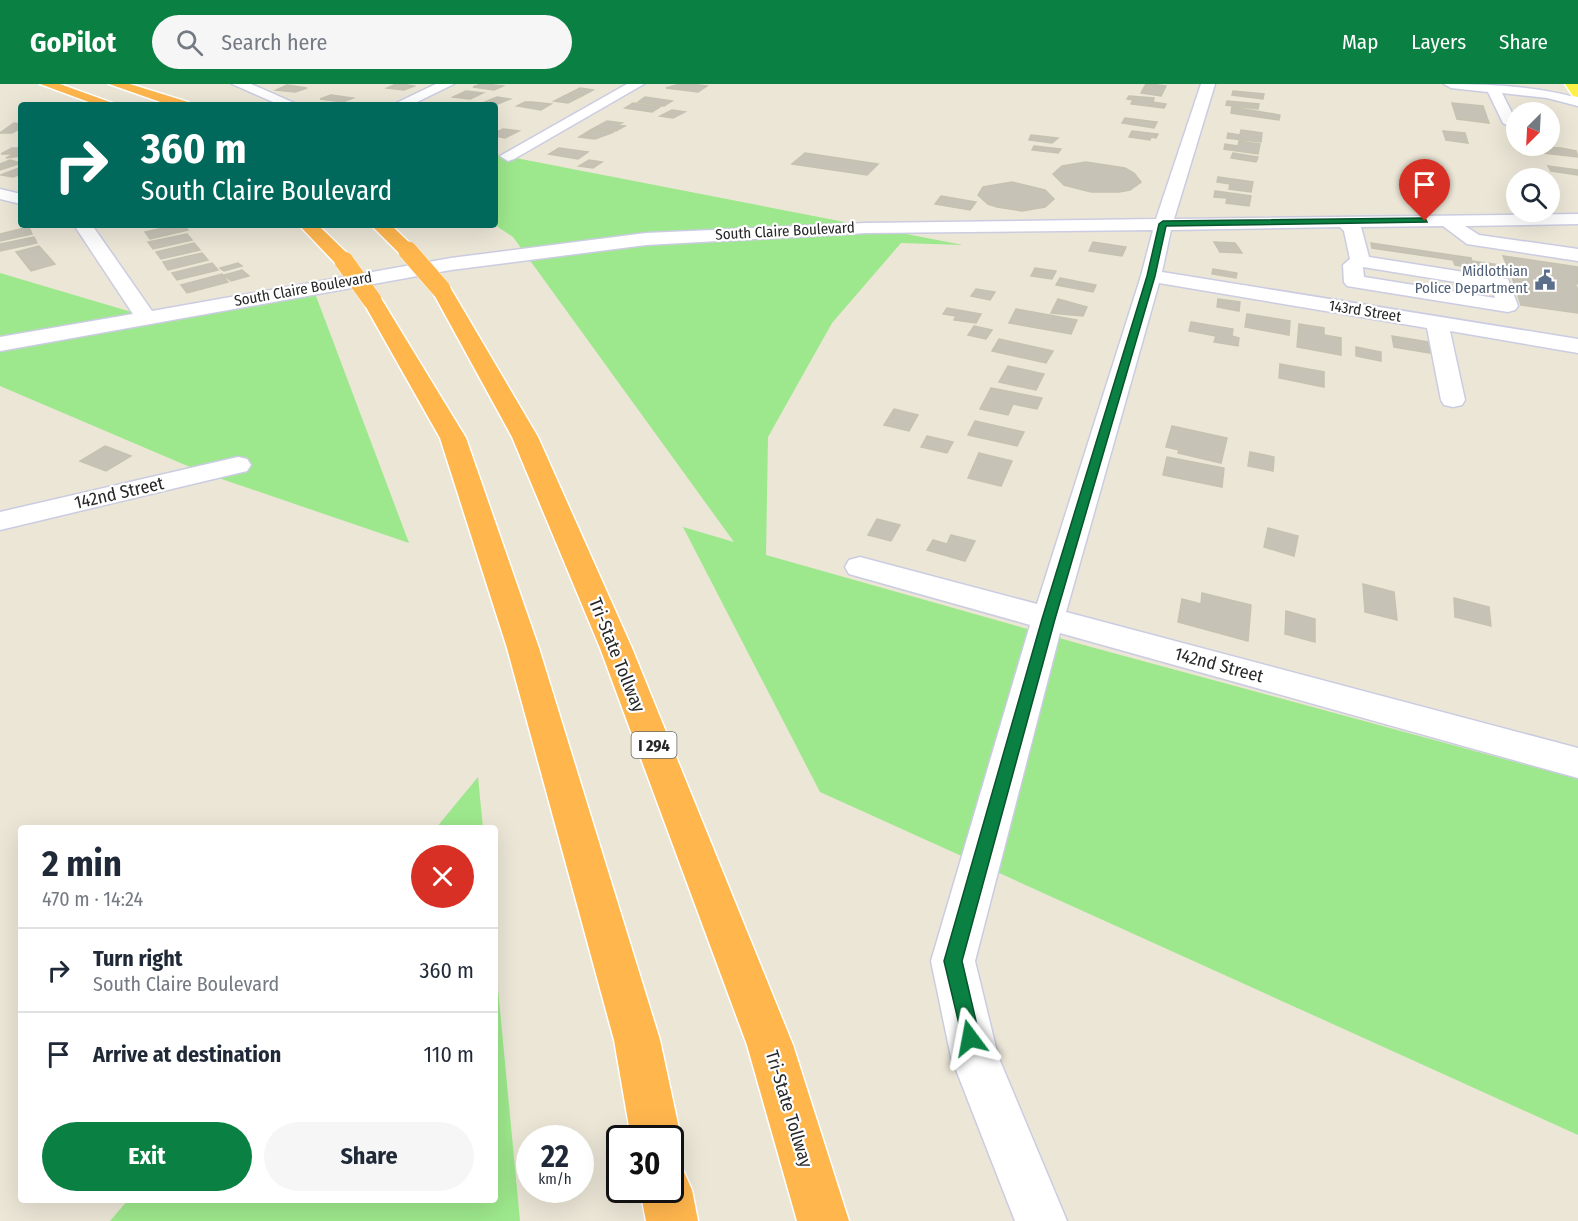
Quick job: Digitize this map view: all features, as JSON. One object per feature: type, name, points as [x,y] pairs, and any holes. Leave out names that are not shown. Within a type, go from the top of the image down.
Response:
[{"type":"highway","points":[[47,84],[102,102]]},
{"type":"highway","points":[[116,84],[173,102]]},
{"type":"highway","points":[[311,228],[344,261],[372,300],[453,438],[523,648],[572,816],[636,1040],[653,1125]]},
{"type":"highway","name":"Tri-State Tollway","points":[[383,228],[408,251],[441,289],[525,437],[616,648],[770,1045],[822,1221]]},
{"type":"highway","points":[[669,1203],[672,1221]]},
{"type":"street","points":[[406,102],[447,84]]},
{"type":"street","points":[[508,156],[637,84]]},
{"type":"street","points":[[1041,1221],[975,1057],[953,961],[1048,619],[1151,276],[1165,216],[1208,84]]},
{"type":"street","points":[[1451,84],[1548,94],[1578,102]]},
{"type":"street","points":[[249,85],[286,102]]},
{"type":"street","points":[[1493,88],[1506,115]]},
{"type":"street","points":[[1548,94],[1575,88]]},
{"type":"street","points":[[0,195],[18,198]]},
{"type":"street","name":"South Claire Boulevard","points":[[0,344],[145,316],[451,264],[646,239],[1165,216],[1345,222],[1578,219]]},
{"type":"street","points":[[1445,220],[1478,249],[1578,255]]},
{"type":"street","points":[[1345,222],[1353,230],[1360,261]]},
{"type":"street","points":[[85,228],[145,316]]},
{"type":"street","points":[[1360,261],[1501,283],[1508,306],[1354,282],[1353,265],[1360,261]]},
{"type":"street","name":"143rd Street","points":[[1151,276],[1578,346]]},
{"type":"street","points":[[1437,323],[1453,400]]},
{"type":"street","name":"142nd Street","points":[[0,521],[238,465]]},
{"type":"street","name":"142nd Street","points":[[860,567],[1578,763]]},
{"type":"green space","points":[[498,155],[963,245],[901,243],[832,323],[768,437],[766,555],[1091,647],[1578,779],[1578,1135],[820,792],[683,527],[734,542],[513,237],[498,227]]},
{"type":"green space","points":[[0,273],[145,316],[313,288],[409,543],[204,473],[0,386]]},
{"type":"green space","points":[[478,777],[483,825],[438,825]]},
{"type":"green space","points":[[498,989],[516,1179],[516,1203],[518,1203],[520,1221],[110,1221],[125,1203],[498,1203]]},
{"type":"building","points":[[396,84],[414,86],[404,90],[387,88]]},
{"type":"building","points":[[481,84],[503,86],[494,90],[473,87]]},
{"type":"building","points":[[680,84],[707,86],[698,92],[666,88]]},
{"type":"building","points":[[1146,84],[1166,86],[1161,96],[1141,93]]},
{"type":"building","points":[[287,85],[307,88],[295,92],[276,90]]},
{"type":"building","points":[[580,88],[593,90],[582,96],[568,94]]},
{"type":"building","points":[[466,91],[483,93],[470,99],[453,97]]},
{"type":"building","points":[[1233,91],[1264,94],[1263,99],[1232,95]]},
{"type":"building","points":[[331,95],[353,98],[343,102],[320,99]]},
{"type":"building","points":[[566,95],[580,97],[568,103],[554,101]]},
{"type":"building","points":[[1129,96],[1154,98],[1153,102],[1166,104],[1164,108],[1131,104],[1133,100],[1127,99]]},
{"type":"building","points":[[497,97],[510,99],[498,104],[498,102],[485,102]]},
{"type":"building","points":[[645,97],[672,101],[664,106],[638,102]]},
{"type":"building","points":[[1227,101],[1259,104],[1258,109],[1226,105]]},
{"type":"building","points":[[525,102],[551,104],[541,110],[517,106]]},
{"type":"building","points":[[633,103],[660,107],[652,112],[625,108]]},
{"type":"building","points":[[1452,103],[1483,106],[1489,123],[1457,119]]},
{"type":"building","points":[[1232,107],[1280,115],[1279,120],[1231,113]]},
{"type":"building","points":[[672,110],[685,112],[673,118],[660,116]]},
{"type":"building","points":[[1125,118],[1157,122],[1154,128],[1122,123]]},
{"type":"building","points":[[607,121],[622,123],[618,125],[625,126],[616,131],[594,128]]},
{"type":"building","points":[[14,123],[18,124],[18,130],[12,133],[0,133]]},
{"type":"building","points":[[503,129],[519,131],[505,138],[498,137],[498,132]]},
{"type":"building","points":[[592,129],[614,132],[595,139],[579,137]]},
{"type":"building","points":[[1241,130],[1262,133],[1261,142],[1227,138],[1228,133],[1240,135]]},
{"type":"building","points":[[1132,131],[1158,134],[1156,138],[1151,137],[1150,140],[1129,137]]},
{"type":"building","points":[[1443,131],[1465,133],[1468,143],[1446,140]]},
{"type":"building","points":[[1031,135],[1058,138],[1052,143],[1029,140]]},
{"type":"building","points":[[1239,141],[1260,144],[1258,154],[1224,149],[1225,144],[1238,146]]},
{"type":"building","points":[[1034,146],[1061,149],[1058,153],[1032,150]]},
{"type":"building","points":[[12,148],[18,148],[18,156],[6,158],[14,154],[1,154]]},
{"type":"building","points":[[559,148],[588,152],[578,159],[549,154]]},
{"type":"building","points":[[1560,148],[1576,151],[1578,157],[1560,155]]},
{"type":"building","points":[[805,153],[878,164],[867,175],[792,164]]},
{"type":"building","points":[[1233,153],[1258,157],[1256,162],[1231,158]]},
{"type":"building","points":[[10,160],[18,162],[0,170],[0,164]]},
{"type":"building","points":[[589,160],[602,162],[593,168],[579,166]]},
{"type":"building","points":[[1086,162],[1125,168],[1134,173],[1141,182],[1130,190],[1091,192],[1064,185],[1053,174],[1062,166]]},
{"type":"building","points":[[1548,166],[1578,170],[1578,175],[1560,172],[1560,168]]},
{"type":"building","points":[[18,168],[18,175],[13,177],[1,175]]},
{"type":"building","points":[[1218,177],[1253,182],[1251,192],[1229,189],[1230,184],[1217,182]]},
{"type":"building","points":[[1012,182],[1045,190],[1054,199],[1045,207],[1022,211],[988,204],[978,195],[983,187]]},
{"type":"building","points":[[1215,191],[1251,196],[1249,206],[1226,203],[1227,198],[1214,197]]},
{"type":"building","points":[[941,196],[976,202],[970,210],[935,204]]},
{"type":"building","points":[[29,228],[32,234],[0,241],[0,234]]},
{"type":"building","points":[[163,228],[186,228],[188,230],[150,239],[145,232]]},
{"type":"building","points":[[187,234],[192,240],[153,249],[148,242]]},
{"type":"building","points":[[34,237],[37,243],[0,251],[0,244]]},
{"type":"building","points":[[1093,242],[1126,247],[1122,256],[1089,251]]},
{"type":"building","points":[[1214,242],[1235,243],[1242,253],[1220,252]]},
{"type":"building","points":[[194,243],[200,250],[161,259],[156,252]]},
{"type":"building","name":"Midlothian Police Department","points":[[1371,243],[1471,258],[1472,261],[1507,266],[1503,256],[1578,267],[1578,284],[1575,283],[1578,290],[1578,313],[1521,305],[1512,277],[1474,271],[1473,268],[1455,265],[1453,260],[1372,248]]},
{"type":"building","points":[[39,246],[55,264],[31,271],[16,252]]},
{"type":"building","points":[[202,253],[208,260],[168,270],[163,262]]},
{"type":"building","points":[[212,263],[218,270],[177,280],[172,273]]},
{"type":"building","points":[[238,263],[242,266],[224,271],[220,268]]},
{"type":"building","points":[[1035,268],[1056,271],[1052,279],[1031,276]]},
{"type":"building","points":[[1213,269],[1237,273],[1236,278],[1212,274]]},
{"type":"building","points":[[242,270],[249,276],[231,281],[224,275]]},
{"type":"building","points":[[222,274],[228,282],[187,293],[181,285]]},
{"type":"building","points":[[1060,278],[1096,285],[1093,292],[1056,285]]},
{"type":"building","points":[[976,289],[995,292],[990,300],[971,296]]},
{"type":"building","points":[[1058,299],[1087,307],[1083,316],[1051,313]]},
{"type":"building","points":[[1218,299],[1240,302],[1239,311],[1217,307]]},
{"type":"building","points":[[947,308],[981,314],[976,323],[954,320],[956,316],[943,314]]},
{"type":"building","points":[[1016,309],[1077,320],[1071,334],[1009,323]]},
{"type":"building","points":[[1247,314],[1290,321],[1289,335],[1245,327]]},
{"type":"building","points":[[1191,322],[1233,329],[1232,336],[1239,338],[1238,346],[1214,342],[1216,336],[1189,331]]},
{"type":"building","points":[[1299,324],[1324,328],[1324,335],[1341,338],[1341,355],[1297,347]]},
{"type":"building","points":[[974,326],[992,330],[986,339],[968,335]]},
{"type":"building","points":[[1392,336],[1428,342],[1430,353],[1394,347]]},
{"type":"building","points":[[999,339],[1053,351],[1046,363],[992,351]]},
{"type":"building","points":[[1356,347],[1381,352],[1381,361],[1356,356]]},
{"type":"building","points":[[1280,364],[1324,372],[1324,387],[1279,378]]},
{"type":"building","points":[[1008,366],[1044,374],[1036,390],[999,382]]},
{"type":"building","points":[[991,388],[1042,398],[1037,409],[1013,404],[1008,415],[980,409]]},
{"type":"building","points":[[894,409],[918,415],[909,431],[884,425]]},
{"type":"building","points":[[975,421],[1024,432],[1017,446],[968,435]]},
{"type":"building","points":[[1172,426],[1227,438],[1221,463],[1178,453],[1179,450],[1166,447]]},
{"type":"building","points":[[927,436],[953,442],[947,453],[921,447]]},
{"type":"building","points":[[105,446],[131,456],[106,471],[80,461]]},
{"type":"building","points":[[1250,452],[1274,457],[1273,471],[1248,466]]},
{"type":"building","points":[[979,453],[1012,461],[1001,486],[968,478]]},
{"type":"building","points":[[1167,457],[1224,468],[1222,487],[1163,475]]},
{"type":"building","points":[[877,519],[900,525],[891,541],[868,535]]},
{"type":"building","points":[[1268,528],[1298,536],[1294,556],[1264,547]]},
{"type":"building","points":[[951,535],[975,541],[965,561],[927,550],[933,540],[947,544]]},
{"type":"building","points":[[1363,584],[1394,592],[1397,620],[1365,612]]},
{"type":"building","points":[[1202,593],[1251,605],[1248,641],[1178,622],[1182,599],[1201,604]]},
{"type":"building","points":[[1454,598],[1489,607],[1491,626],[1455,617]]},
{"type":"building","points":[[1286,611],[1315,619],[1315,642],[1285,634]]},
{"type":"place","name":"Midlothian Police Department","points":[[1545,280]]},
{"type":"route","points":[[970,1038],[953,961],[1048,619],[1151,276],[1163,224],[1425,221]]}]
